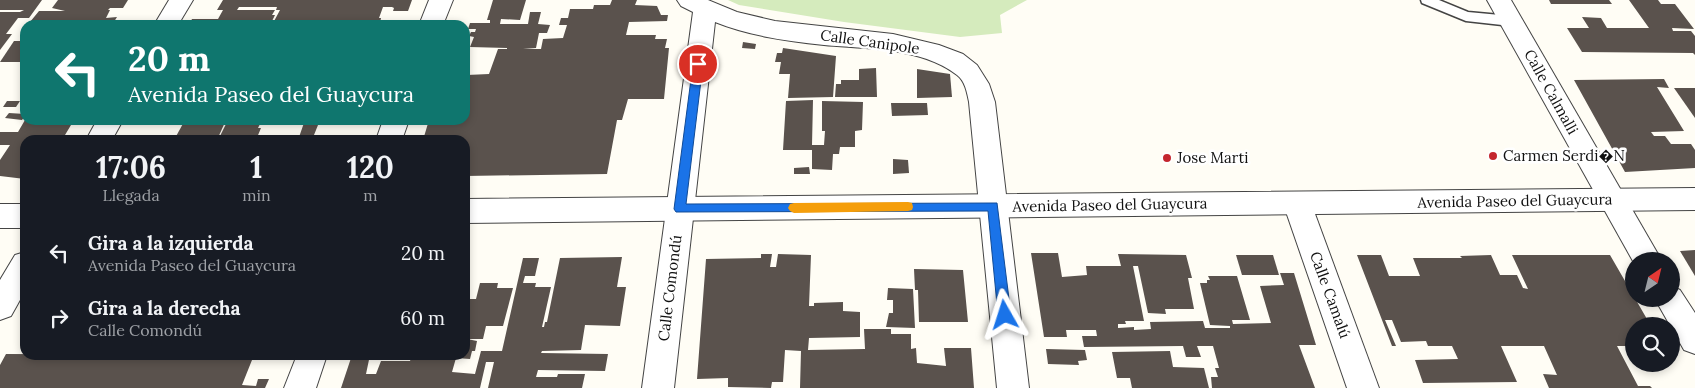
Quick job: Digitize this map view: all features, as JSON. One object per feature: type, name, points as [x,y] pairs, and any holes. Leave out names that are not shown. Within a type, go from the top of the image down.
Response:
[{"type":"street","points":[[169,20],[181,0]]},
{"type":"street","points":[[433,20],[440,0]]},
{"type":"street","name":"Calle Canipole","points":[[697,5],[750,25],[913,45],[944,55],[967,69],[977,85],[982,102],[1012,388]]},
{"type":"street","name":"Calle Comondú","points":[[658,388],[680,209],[697,5]]},
{"type":"street","name":"Calle Calmalli","points":[[1505,11],[1611,200],[1643,252]]},
{"type":"street","name":"Avenida Paseo del Guaycura","points":[[470,211],[1695,199]]},
{"type":"street","name":"Calle Camalú","points":[[1297,203],[1363,388]]},
{"type":"street","points":[[0,216],[20,216]]},
{"type":"street","points":[[0,307],[20,273]]},
{"type":"street","points":[[1675,308],[1695,340]]},
{"type":"street","points":[[300,388],[310,360]]},
{"type":"lane","points":[[1427,0],[1466,16],[1505,11]]},
{"type":"green space","points":[[728,0],[1027,0],[1000,15],[1002,33],[960,37],[844,22],[739,5]]},
{"type":"building","points":[[0,0],[42,0],[29,18],[18,18],[6,34],[12,34],[0,50],[0,12],[20,12],[24,10],[0,10]]},
{"type":"building","points":[[58,0],[128,0],[123,8],[110,8],[108,10],[110,10],[106,18],[117,17],[115,20],[32,20],[39,11],[65,11],[52,8]]},
{"type":"building","points":[[223,0],[412,0],[408,11],[393,11],[394,8],[392,7],[383,7],[379,18],[381,18],[381,20],[275,20],[280,10],[276,10],[277,7],[239,7],[237,10],[275,10],[272,15],[275,15],[272,20],[192,20],[218,19],[223,10],[217,10]]},
{"type":"building","points":[[493,0],[526,0],[520,20],[501,19],[500,24],[528,24],[530,12],[541,12],[538,24],[550,25],[547,33],[539,33],[536,48],[523,49],[541,49],[543,39],[563,38],[567,25],[559,25],[561,18],[568,18],[570,9],[593,9],[594,5],[610,5],[612,0],[637,0],[635,5],[657,6],[661,15],[668,15],[667,21],[629,22],[626,35],[656,35],[655,39],[667,39],[665,48],[669,48],[664,99],[628,99],[622,120],[617,120],[607,174],[470,176],[470,135],[424,135],[428,125],[470,125],[470,75],[489,74],[498,49],[507,49],[470,47],[474,37],[470,36],[470,34],[475,32],[476,29],[470,29],[470,23],[490,23],[490,20],[487,20]]},
{"type":"building","points":[[1549,0],[1609,0],[1612,4],[1551,4]]},
{"type":"building","points":[[1629,0],[1658,0],[1661,4],[1675,4],[1694,29],[1672,28],[1673,31],[1691,31],[1695,36],[1695,55],[1693,53],[1582,52],[1567,28],[1589,28],[1582,17],[1601,18],[1607,28],[1649,28]]},
{"type":"building","points":[[14,41],[20,41],[20,62],[0,62]]},
{"type":"building","points":[[743,42],[756,44],[755,49],[742,48]]},
{"type":"building","points":[[783,48],[836,56],[833,97],[788,98],[790,74],[779,74],[781,62],[775,62],[777,53],[782,53]]},
{"type":"building","points":[[876,68],[877,97],[835,97],[836,84],[841,84],[841,80],[859,80],[859,69]]},
{"type":"building","points":[[917,69],[950,74],[952,97],[917,98]]},
{"type":"building","points":[[1664,79],[1669,88],[1657,87],[1684,131],[1651,132],[1654,136],[1665,136],[1671,144],[1691,144],[1695,150],[1695,168],[1625,172],[1574,80]]},
{"type":"building","points":[[1674,88],[1695,88],[1695,118]]},
{"type":"building","points":[[813,100],[812,145],[824,145],[825,131],[822,131],[822,101],[863,102],[862,130],[855,131],[855,147],[840,147],[839,154],[833,154],[832,170],[812,169],[812,150],[783,150],[786,101]]},
{"type":"building","points":[[7,101],[20,101],[16,107],[3,107]]},
{"type":"building","points":[[891,103],[927,103],[928,115],[892,116]]},
{"type":"building","points":[[9,113],[20,114],[20,120],[5,118]]},
{"type":"building","points":[[22,125],[71,125],[65,135],[20,135],[20,178],[0,176],[0,160],[10,145],[0,145],[0,132],[18,132]]},
{"type":"building","points":[[182,125],[224,125],[219,135],[177,135]]},
{"type":"building","points":[[226,125],[260,125],[258,128],[261,128],[258,135],[220,135]]},
{"type":"building","points":[[303,125],[318,125],[314,135],[300,135]]},
{"type":"building","points":[[893,159],[908,160],[909,173],[893,174]]},
{"type":"building","points":[[809,167],[810,174],[794,174],[794,168]]},
{"type":"building","points":[[1695,250],[1695,276],[1680,251]]},
{"type":"building","points":[[1031,253],[1058,253],[1062,277],[1087,275],[1086,266],[1121,266],[1118,254],[1186,255],[1192,278],[1188,278],[1194,309],[1165,309],[1166,314],[1148,313],[1138,266],[1133,266],[1144,321],[1125,321],[1126,324],[1118,324],[1118,328],[1134,327],[1134,330],[1151,329],[1150,322],[1203,321],[1205,328],[1230,328],[1230,326],[1210,325],[1200,283],[1207,283],[1207,280],[1210,280],[1208,276],[1237,276],[1250,320],[1232,320],[1233,324],[1271,323],[1260,286],[1284,285],[1280,273],[1294,273],[1316,345],[1299,345],[1315,388],[1212,388],[1211,377],[1218,377],[1215,368],[1219,368],[1213,346],[1197,346],[1201,357],[1186,357],[1183,346],[1084,347],[1082,336],[1097,336],[1096,330],[1066,330],[1067,337],[1044,337]]},
{"type":"building","points":[[761,254],[772,254],[770,267],[776,267],[778,254],[811,255],[809,306],[814,306],[814,303],[843,302],[843,311],[860,312],[860,337],[809,338],[808,350],[865,349],[864,329],[891,329],[891,334],[911,334],[911,349],[916,348],[917,363],[946,366],[944,348],[971,348],[974,388],[800,388],[801,351],[785,350],[783,382],[772,382],[771,388],[728,387],[728,378],[697,379],[706,259],[761,258]]},
{"type":"building","points":[[1236,255],[1273,255],[1279,275],[1242,275]]},
{"type":"building","points":[[1357,255],[1381,255],[1389,276],[1420,276],[1413,258],[1462,258],[1460,256],[1491,255],[1500,275],[1517,275],[1523,288],[1528,289],[1512,255],[1610,255],[1625,281],[1625,308],[1641,308],[1646,317],[1625,317],[1625,346],[1617,346],[1625,361],[1625,372],[1631,372],[1638,386],[1650,386],[1652,388],[1549,388],[1543,374],[1557,375],[1544,346],[1501,346],[1517,382],[1423,383],[1415,360],[1458,359],[1452,346],[1428,346],[1426,341],[1401,342],[1392,320],[1385,320],[1396,346],[1392,346]]},
{"type":"building","points":[[622,257],[617,287],[626,287],[620,326],[585,325],[581,350],[542,351],[541,353],[608,354],[605,371],[538,370],[536,377],[557,377],[558,374],[585,374],[582,388],[488,388],[494,362],[486,362],[480,388],[341,388],[350,360],[369,360],[366,374],[376,374],[381,361],[455,360],[452,372],[475,374],[481,351],[502,351],[523,258],[539,258],[535,276],[525,276],[523,283],[536,283],[535,287],[551,287],[542,327],[544,327],[545,322],[547,322],[560,258]]},
{"type":"building","points":[[914,269],[963,270],[968,322],[919,322],[918,290],[915,290]]},
{"type":"building","points":[[480,283],[498,283],[497,288],[513,288],[503,326],[486,326],[483,339],[470,339],[470,299],[476,299]]},
{"type":"building","points":[[888,288],[913,289],[915,328],[886,327],[889,313],[893,313],[893,300],[887,300]]},
{"type":"building","points":[[470,340],[477,341],[475,351],[472,351],[470,359]]},
{"type":"building","points":[[1046,349],[1085,350],[1087,360],[1078,361],[1079,365],[1048,364]]},
{"type":"building","points":[[1170,351],[1173,367],[1204,368],[1209,388],[1132,388],[1130,378],[1117,378],[1112,352]]},
{"type":"building","points":[[6,354],[20,354],[20,360],[252,360],[242,385],[256,386],[258,379],[269,379],[265,388],[0,388],[0,365]]},
{"type":"slow traffic","points":[[794,208],[908,207]]},
{"type":"place","name":"Carmen Serdi�N","points":[[1493,156]]},
{"type":"place","name":"Jose Marti","points":[[1167,158]]},
{"type":"route","points":[[698,64],[680,209],[993,206],[1005,315]]}]
